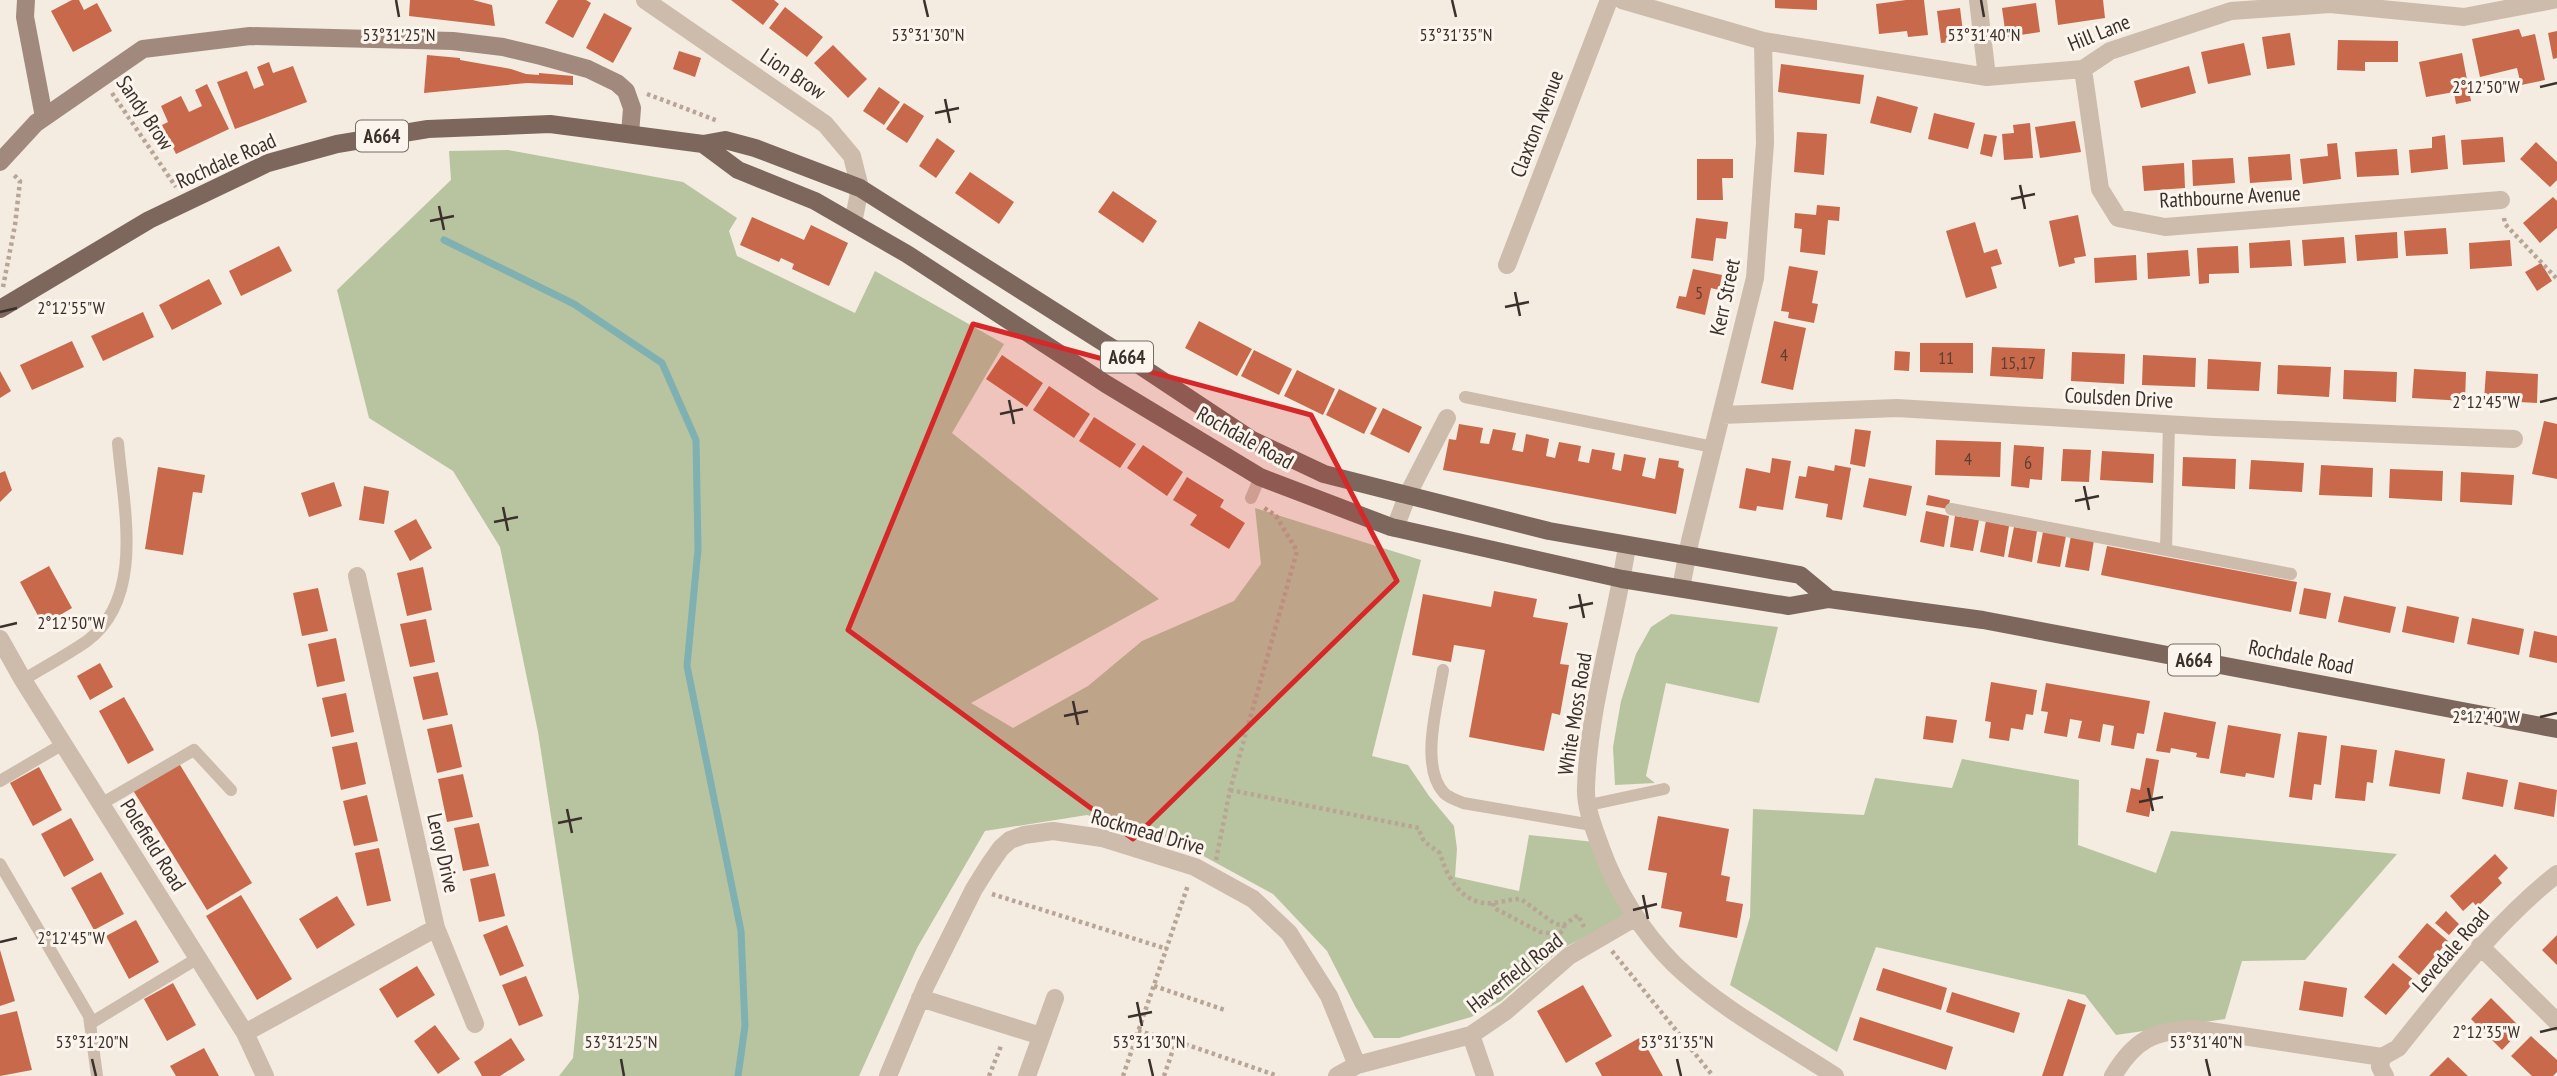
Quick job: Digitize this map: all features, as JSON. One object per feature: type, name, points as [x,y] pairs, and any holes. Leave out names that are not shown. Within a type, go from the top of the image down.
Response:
[{"type":"main road","name":"Rochdale Road","points":[[4,307],[149,220],[268,163],[337,144],[428,129],[550,124],[703,144],[725,140],[754,148],[860,188],[1252,440],[1324,474],[1549,531],[1800,575],[1829,599]]},
{"type":"main road","name":"Rochdale Road","points":[[703,144],[738,170],[815,201],[907,254],[1106,384],[1261,477],[1395,528],[1622,579],[1789,606],[1829,599],[1983,620],[2557,729]]},
{"type":"street","points":[[26,0],[25,17],[44,117]]},
{"type":"street","name":"Lion Brow","points":[[645,0],[825,124],[852,156],[860,188],[853,223]]},
{"type":"street","name":"Claxton Avenue","points":[[1507,265],[1609,0]]},
{"type":"street","name":"Hill Lane","points":[[1622,0],[1763,41],[1987,77],[2083,69],[2110,51],[2229,6],[2330,4],[2463,8],[2553,0]]},
{"type":"street","points":[[1978,0],[1987,77]]},
{"type":"street","points":[[5,166],[36,123],[143,49],[250,36],[453,41],[503,47],[588,69],[617,83],[629,97],[632,108],[630,134]]},
{"type":"street","name":"Kerr Street","points":[[1681,588],[1686,556],[1755,278],[1765,143],[1763,41]]},
{"type":"street","name":"Rathbourne Avenue","points":[[2083,69],[2100,189],[2118,218],[2165,227],[2501,200]]},
{"type":"street","name":"Coulsden Drive","points":[[1721,415],[1897,408],[2169,424],[2514,439]]},
{"type":"street","points":[[1395,528],[1408,494],[1447,418]]},
{"type":"street","name":"White Moss Road","points":[[1627,546],[1594,719],[1586,789],[1592,825],[1607,866],[1636,917],[1674,963],[1713,996],[1835,1076]]},
{"type":"street","name":"Leroy Drive","points":[[357,576],[436,928],[475,1024]]},
{"type":"street","name":"Polefield Road","points":[[0,639],[23,680],[245,1033],[265,1076]]},
{"type":"street","name":"Rockmead Drive","points":[[888,1076],[920,999],[974,889],[1001,848],[1010,840],[1041,832],[1102,838],[1195,867],[1253,899],[1289,933],[1329,996],[1357,1065]]},
{"type":"street","name":"Levedale Road","points":[[2382,1057],[2398,1048],[2480,946],[2531,895],[2557,874]]},
{"type":"street","name":"Haverfield Road","points":[[1337,1076],[1357,1065],[1471,1035],[1506,1010],[1569,956],[1636,917]]},
{"type":"street","points":[[245,1033],[436,928]]},
{"type":"street","points":[[2480,946],[2557,1022]]},
{"type":"street","points":[[1027,1076],[1055,998]]},
{"type":"street","points":[[920,999],[1041,1036]]},
{"type":"street","points":[[2113,1076],[2125,1057],[2140,1043],[2165,1032],[2196,1029],[2382,1057],[2380,1067],[2385,1076]]},
{"type":"street","points":[[1471,1035],[1485,1076]]},
{"type":"lane","points":[[1465,397],[1713,447]]},
{"type":"lane","points":[[2166,550],[2169,424]]},
{"type":"lane","points":[[23,680],[88,640],[102,627],[117,602],[124,582],[127,558],[117,443]]},
{"type":"lane","points":[[1251,498],[1261,477]]},
{"type":"lane","points":[[1951,509],[2291,574]]},
{"type":"lane","points":[[1444,670],[1431,750],[1433,776],[1445,794],[1463,803],[1592,825]]},
{"type":"lane","points":[[0,781],[63,744]]},
{"type":"lane","points":[[101,804],[194,750],[231,790]]},
{"type":"lane","points":[[1588,805],[1664,789]]},
{"type":"lane","points":[[0,864],[89,1016],[97,1076]]},
{"type":"lane","points":[[91,1023],[198,958]]},
{"type":"path","name":"Sandy Brow","points":[[102,77],[187,202]]},
{"type":"path","points":[[617,83],[720,121]]},
{"type":"path","points":[[4,307],[2,284],[15,225],[20,181],[5,166]]},
{"type":"path","points":[[2501,200],[2505,224],[2557,279]]},
{"type":"path","points":[[1212,875],[1230,790],[1297,551],[1276,516],[1251,498]]},
{"type":"path","points":[[1230,790],[1419,828],[1421,839],[1440,853],[1453,883],[1466,897],[1493,903],[1521,898],[1555,924],[1564,925],[1578,915],[1713,1076]]},
{"type":"path","points":[[1123,1076],[1195,867]]},
{"type":"path","points":[[974,889],[1167,949]]},
{"type":"path","points":[[1493,903],[1494,908],[1540,932],[1558,934],[1564,930],[1564,925]]},
{"type":"path","points":[[1154,986],[1225,1010]]},
{"type":"path","points":[[1138,1031],[1176,1041],[1278,1076]]},
{"type":"path","points":[[1164,1076],[1176,1041]]},
{"type":"path","points":[[989,1076],[1001,1046]]},
{"type":"highlighted area","points":[[973,324],[1311,415],[1397,581],[1133,839],[848,630]]},
{"type":"green space","points":[[508,150],[683,182],[737,218],[729,231],[737,256],[855,313],[875,271],[1004,344],[952,433],[1159,599],[971,703],[1013,728],[1088,686],[1142,641],[1234,601],[1261,564],[1255,508],[1421,560],[1372,756],[1408,765],[1454,826],[1457,849],[1455,877],[1519,891],[1529,835],[1594,842],[1625,917],[1561,949],[1501,1001],[1471,1017],[1399,1038],[1374,1038],[1327,951],[1273,894],[1176,841],[1087,815],[985,831],[917,948],[859,1076],[559,1076],[573,1058],[579,997],[538,732],[500,547],[453,471],[369,418],[337,290],[451,180],[449,151]]},
{"type":"green space","points":[[1671,614],[1778,627],[1759,703],[1666,683],[1646,776],[1655,783],[1615,785],[1613,747],[1621,701],[1636,654],[1651,627]]},
{"type":"green space","points":[[1962,759],[2079,780],[2078,845],[2156,873],[2171,831],[2397,854],[2305,960],[2242,961],[2225,1019],[2116,1035],[2085,995],[1876,947],[1837,1052],[1730,985],[1750,917],[1753,809],[1864,815],[1875,778],[1952,788]]},
{"type":"building","points":[[72,0],[79,0],[84,10],[97,3],[112,31],[73,52],[51,11]]},
{"type":"building","points":[[410,0],[473,0],[492,5],[495,26],[409,16]]},
{"type":"building","points":[[558,0],[586,0],[591,3],[573,38],[545,23]]},
{"type":"building","points":[[731,0],[774,0],[779,4],[763,25]]},
{"type":"building","points":[[1775,0],[1817,0],[1817,10],[1775,8]]},
{"type":"building","points":[[1924,0],[1928,35],[1908,37],[1907,31],[1879,34],[1876,4]]},
{"type":"building","points":[[2055,0],[2103,0],[2105,18],[2058,25]]},
{"type":"building","points":[[2036,3],[2040,32],[2006,37],[2002,8]]},
{"type":"building","points":[[785,7],[823,37],[807,57],[769,28]]},
{"type":"building","points":[[1960,8],[1964,40],[1941,43],[1937,11]]},
{"type":"building","points":[[604,13],[632,28],[613,63],[586,48]]},
{"type":"building","points":[[2519,29],[2522,37],[2535,34],[2545,80],[2521,85],[2517,68],[2480,77],[2472,39]]},
{"type":"building","points":[[2557,31],[2557,58],[2553,59],[2548,33]]},
{"type":"building","points":[[2290,33],[2295,65],[2267,69],[2262,37]]},
{"type":"building","points":[[2338,40],[2398,41],[2398,62],[2365,62],[2365,71],[2337,70]]},
{"type":"building","points":[[2244,43],[2251,75],[2208,84],[2201,52]]},
{"type":"building","points":[[833,45],[867,79],[848,98],[814,63]]},
{"type":"building","points":[[679,51],[701,58],[695,77],[673,69]]},
{"type":"building","points":[[2462,53],[2471,101],[2456,104],[2454,92],[2426,97],[2419,62]]},
{"type":"building","points":[[427,55],[460,58],[526,74],[573,76],[573,85],[527,83],[424,93]]},
{"type":"building","points":[[269,62],[273,73],[293,66],[307,102],[235,129],[217,82],[247,71],[254,89],[264,85],[257,67]]},
{"type":"building","points":[[1781,64],[1864,75],[1860,104],[1778,92]]},
{"type":"building","points":[[2189,66],[2196,93],[2141,108],[2134,81]]},
{"type":"building","points":[[207,84],[229,129],[176,154],[162,125],[168,122],[161,106],[181,96],[189,112],[202,106],[195,90]]},
{"type":"building","points":[[879,87],[900,102],[884,125],[863,111]]},
{"type":"building","points":[[1877,96],[1918,107],[1911,133],[1870,123]]},
{"type":"building","points":[[904,103],[924,116],[907,143],[886,129]]},
{"type":"building","points":[[1934,113],[1975,123],[1968,149],[1928,139]]},
{"type":"building","points":[[2075,121],[2081,152],[2040,158],[2035,127]]},
{"type":"building","points":[[2030,123],[2033,158],[2004,160],[2002,134],[2014,133],[2013,125]]},
{"type":"building","points":[[1797,132],[1827,134],[1824,175],[1794,172]]},
{"type":"building","points":[[1984,134],[1997,136],[1992,157],[1980,154]]},
{"type":"building","points":[[2445,135],[2448,169],[2411,173],[2409,150],[2432,148],[2432,137]]},
{"type":"building","points":[[2503,137],[2505,162],[2463,165],[2461,140]]},
{"type":"building","points":[[937,138],[955,151],[936,178],[919,166]]},
{"type":"building","points":[[2536,142],[2557,162],[2557,180],[2550,187],[2520,159]]},
{"type":"building","points":[[2337,143],[2341,179],[2303,184],[2300,159],[2328,156],[2327,144]]},
{"type":"building","points":[[2397,149],[2399,175],[2357,177],[2355,152]]},
{"type":"building","points":[[2290,154],[2292,180],[2250,183],[2248,157]]},
{"type":"building","points":[[2233,158],[2235,183],[2193,186],[2192,160]]},
{"type":"building","points":[[1697,159],[1733,159],[1733,178],[1722,178],[1723,200],[1697,200]]},
{"type":"building","points":[[2184,163],[2185,188],[2144,191],[2142,166]]},
{"type":"building","points":[[970,172],[1014,202],[999,224],[955,193]]},
{"type":"building","points":[[1113,191],[1157,221],[1143,243],[1098,212]]},
{"type":"building","points":[[2553,197],[2557,201],[2557,228],[2540,243],[2523,223]]},
{"type":"building","points":[[1817,205],[1840,207],[1839,221],[1828,220],[1825,255],[1800,252],[1802,229],[1794,228],[1795,213],[1816,215]]},
{"type":"building","points":[[2078,215],[2086,256],[2074,258],[2075,263],[2059,267],[2049,221]]},
{"type":"building","points":[[752,217],[804,240],[811,225],[848,243],[829,286],[792,269],[794,264],[781,258],[779,262],[740,245]]},
{"type":"building","points":[[1696,218],[1728,222],[1726,239],[1716,238],[1713,261],[1691,258]]},
{"type":"building","points":[[1975,222],[1984,253],[1997,249],[2002,264],[1991,267],[1997,288],[1966,298],[1946,231]]},
{"type":"building","points":[[2446,228],[2448,254],[2406,256],[2404,231]]},
{"type":"building","points":[[2397,232],[2398,258],[2357,261],[2355,235]]},
{"type":"building","points":[[2344,237],[2346,263],[2304,266],[2302,240]]},
{"type":"building","points":[[2290,240],[2292,266],[2250,268],[2249,243]]},
{"type":"building","points":[[2510,240],[2512,266],[2470,269],[2469,243]]},
{"type":"building","points":[[279,246],[292,271],[241,296],[229,271]]},
{"type":"building","points":[[2238,246],[2239,273],[2209,274],[2209,283],[2199,284],[2197,248]]},
{"type":"building","points":[[2188,250],[2190,276],[2148,279],[2147,253]]},
{"type":"building","points":[[2136,255],[2137,280],[2095,283],[2094,258]]},
{"type":"building","points":[[2541,263],[2552,281],[2537,291],[2525,272]]},
{"type":"building","points":[[1789,266],[1818,271],[1812,303],[1818,304],[1814,323],[1788,318],[1789,312],[1781,311]]},
{"type":"building","points":[[1693,269],[1722,275],[1719,290],[1711,288],[1705,315],[1676,308],[1679,296],[1686,297]]},
{"type":"building","points":[[209,279],[222,304],[172,330],[159,305]]},
{"type":"building","points":[[143,312],[154,337],[103,361],[91,336]]},
{"type":"building","points":[[1199,321],[1252,349],[1237,376],[1185,348]]},
{"type":"building","points":[[1774,321],[1806,328],[1793,390],[1761,383]]},
{"type":"building","points":[[72,341],[84,367],[32,390],[20,365]]},
{"type":"building","points":[[1920,343],[1973,343],[1973,373],[1920,372]]},
{"type":"building","points":[[1992,347],[2045,349],[2043,379],[1990,376]]},
{"type":"building","points":[[1254,350],[1292,369],[1279,395],[1241,376]]},
{"type":"building","points":[[1895,351],[1910,352],[1909,371],[1894,370]]},
{"type":"building","points":[[2072,352],[2125,354],[2124,384],[2071,381]]},
{"type":"building","points":[[1002,355],[1043,383],[1027,407],[986,379]]},
{"type":"building","points":[[2143,355],[2196,358],[2195,387],[2142,385]]},
{"type":"building","points":[[2208,359],[2261,362],[2259,391],[2207,389]]},
{"type":"building","points":[[2278,365],[2331,367],[2329,397],[2277,394]]},
{"type":"building","points":[[2414,369],[2466,372],[2465,401],[2412,398]]},
{"type":"building","points":[[1297,370],[1335,389],[1323,415],[1284,396]]},
{"type":"building","points":[[2344,370],[2397,372],[2396,402],[2343,399]]},
{"type":"building","points":[[0,371],[11,391],[0,398]]},
{"type":"building","points":[[2486,371],[2538,374],[2537,403],[2484,400]]},
{"type":"building","points":[[1049,386],[1090,414],[1074,438],[1033,410]]},
{"type":"building","points":[[1339,389],[1377,408],[1364,434],[1326,415]]},
{"type":"building","points":[[1383,408],[1422,427],[1409,453],[1370,434]]},
{"type":"building","points":[[1094,417],[1136,444],[1120,468],[1079,441]]},
{"type":"building","points":[[2544,421],[2557,424],[2557,479],[2532,474]]},
{"type":"building","points":[[1459,424],[1483,428],[1480,443],[1489,444],[1493,429],[1516,433],[1512,450],[1523,452],[1526,434],[1549,439],[1546,456],[1555,458],[1559,442],[1581,446],[1578,461],[1589,463],[1592,449],[1615,453],[1612,469],[1621,471],[1624,454],[1646,458],[1642,476],[1655,479],[1659,458],[1679,461],[1678,467],[1684,469],[1676,514],[1443,470],[1449,439],[1456,440]]},
{"type":"building","points":[[1855,429],[1871,431],[1865,467],[1850,464]]},
{"type":"building","points":[[1936,440],[2001,442],[2000,477],[1935,475]]},
{"type":"building","points":[[1143,445],[1183,472],[1167,496],[1127,468]]},
{"type":"building","points":[[2014,445],[2044,447],[2042,480],[2030,479],[2029,488],[2011,486]]},
{"type":"building","points":[[2063,449],[2091,450],[2089,482],[2061,481]]},
{"type":"building","points":[[2102,451],[2154,454],[2153,483],[2100,480]]},
{"type":"building","points":[[2183,457],[2236,459],[2235,489],[2182,486]]},
{"type":"building","points":[[1772,458],[1791,461],[1783,510],[1757,506],[1756,511],[1739,508],[1746,468],[1770,473]]},
{"type":"building","points":[[2251,460],[2304,463],[2302,492],[2249,489]]},
{"type":"building","points":[[1835,465],[1851,468],[1842,520],[1826,517],[1828,504],[1795,498],[1799,476],[1806,477],[1808,466],[1834,471]]},
{"type":"building","points":[[2321,465],[2373,468],[2372,497],[2319,495]]},
{"type":"building","points":[[158,467],[205,475],[202,493],[193,492],[183,555],[145,549]]},
{"type":"building","points":[[2390,469],[2443,471],[2442,501],[2389,498]]},
{"type":"building","points":[[5,471],[12,490],[0,502],[0,473]]},
{"type":"building","points":[[2461,472],[2514,475],[2512,505],[2460,502]]},
{"type":"building","points":[[1187,477],[1224,500],[1220,507],[1245,523],[1229,549],[1190,525],[1197,515],[1173,500]]},
{"type":"building","points":[[1869,478],[1912,486],[1906,516],[1863,507]]},
{"type":"building","points":[[334,482],[342,506],[309,517],[301,493]]},
{"type":"building","points":[[364,486],[389,491],[384,524],[359,520]]},
{"type":"building","points":[[1928,495],[1950,500],[1948,509],[1926,505]]},
{"type":"building","points":[[1926,511],[1949,516],[1944,547],[1920,542]]},
{"type":"building","points":[[1955,516],[1979,520],[1973,551],[1950,547]]},
{"type":"building","points":[[416,519],[432,548],[410,561],[394,531]]},
{"type":"building","points":[[1986,521],[2009,526],[2004,557],[1980,552]]},
{"type":"building","points":[[2014,527],[2037,531],[2032,562],[2008,557]]},
{"type":"building","points":[[2043,532],[2066,536],[2060,567],[2037,563]]},
{"type":"building","points":[[2071,536],[2094,540],[2089,571],[2065,567]]},
{"type":"building","points":[[2107,546],[2297,582],[2291,612],[2101,575]]},
{"type":"building","points":[[49,566],[72,608],[43,625],[20,582]]},
{"type":"building","points":[[423,567],[432,610],[407,616],[397,573]]},
{"type":"building","points":[[318,588],[328,631],[302,636],[293,593]]},
{"type":"building","points":[[2304,588],[2331,593],[2326,619],[2299,614]]},
{"type":"building","points":[[1494,591],[1537,599],[1533,617],[1568,623],[1560,664],[1569,665],[1560,715],[1552,713],[1544,751],[1469,737],[1485,650],[1454,645],[1451,662],[1412,655],[1423,594],[1491,607]]},
{"type":"building","points":[[2344,596],[2396,607],[2390,633],[2338,622]]},
{"type":"building","points":[[2407,606],[2459,617],[2454,643],[2402,632]]},
{"type":"building","points":[[2472,618],[2524,629],[2519,655],[2467,644]]},
{"type":"building","points":[[426,619],[435,662],[410,667],[400,624]]},
{"type":"building","points":[[2534,631],[2557,636],[2557,663],[2529,657]]},
{"type":"building","points":[[336,638],[345,681],[317,687],[308,644]]},
{"type":"building","points":[[100,663],[113,687],[90,700],[77,676]]},
{"type":"building","points":[[438,672],[448,715],[423,720],[413,677]]},
{"type":"building","points":[[1991,682],[2037,690],[2033,715],[2026,714],[2023,730],[2011,728],[2009,741],[1989,738],[1991,722],[1985,721]]},
{"type":"building","points":[[2046,683],[2150,701],[2144,734],[2137,733],[2134,749],[2111,745],[2114,726],[2103,724],[2100,742],[2078,738],[2082,721],[2070,719],[2067,737],[2044,733],[2048,712],[2041,711]]},
{"type":"building","points":[[346,693],[354,732],[331,737],[322,698]]},
{"type":"building","points":[[124,697],[154,750],[128,764],[99,711]]},
{"type":"building","points":[[2164,712],[2216,722],[2209,759],[2196,757],[2197,753],[2171,748],[2170,753],[2156,751]]},
{"type":"building","points":[[1926,716],[1957,720],[1953,743],[1923,739]]},
{"type":"building","points":[[452,724],[462,767],[437,773],[427,729]]},
{"type":"building","points":[[2228,725],[2281,734],[2274,778],[2246,773],[2245,777],[2220,773]]},
{"type":"building","points":[[2298,732],[2327,736],[2321,785],[2314,784],[2312,800],[2289,797]]},
{"type":"building","points":[[357,742],[366,784],[341,790],[332,747]]},
{"type":"building","points":[[2341,745],[2377,750],[2373,783],[2367,782],[2365,801],[2335,798]]},
{"type":"building","points":[[2395,750],[2445,759],[2440,794],[2389,786]]},
{"type":"building","points":[[2146,758],[2159,760],[2149,817],[2126,812],[2131,788],[2140,790]]},
{"type":"building","points":[[177,760],[252,883],[207,910],[131,787]]},
{"type":"building","points":[[39,767],[62,810],[33,826],[10,783]]},
{"type":"building","points":[[2467,772],[2508,780],[2503,807],[2462,799]]},
{"type":"building","points":[[463,774],[473,817],[447,822],[438,779]]},
{"type":"building","points":[[2519,782],[2557,790],[2554,817],[2514,809]]},
{"type":"building","points":[[367,795],[378,841],[354,846],[343,801]]},
{"type":"building","points":[[1658,816],[1729,829],[1721,875],[1730,877],[1726,901],[1743,904],[1737,938],[1679,927],[1682,912],[1661,908],[1667,873],[1648,870]]},
{"type":"building","points":[[71,818],[94,860],[64,877],[41,834]]},
{"type":"building","points":[[479,823],[489,866],[463,871],[454,828]]},
{"type":"building","points":[[379,848],[391,901],[367,906],[355,853]]},
{"type":"building","points":[[2495,854],[2508,868],[2498,878],[2502,883],[2477,907],[2473,902],[2463,911],[2450,896]]},
{"type":"building","points":[[101,872],[124,914],[94,930],[71,888]]},
{"type":"building","points":[[495,873],[505,916],[479,922],[470,879]]},
{"type":"building","points":[[241,895],[292,979],[257,1000],[206,916]]},
{"type":"building","points":[[337,896],[355,925],[317,949],[299,919]]},
{"type":"building","points":[[2446,911],[2459,924],[2449,935],[2435,923]]},
{"type":"building","points":[[136,920],[159,962],[129,979],[106,936]]},
{"type":"building","points":[[2427,923],[2448,941],[2419,975],[2398,957]]},
{"type":"building","points":[[507,925],[524,966],[500,976],[483,935]]},
{"type":"building","points":[[2557,935],[2557,965],[2542,950]]},
{"type":"building","points":[[0,950],[15,1001],[0,1006]]},
{"type":"building","points":[[2393,963],[2415,981],[2386,1015],[2364,997]]},
{"type":"building","points":[[417,966],[435,995],[397,1018],[379,989]]},
{"type":"building","points":[[1883,968],[1947,988],[1941,1010],[1876,990]]},
{"type":"building","points":[[526,976],[543,1016],[519,1026],[502,985]]},
{"type":"building","points":[[2304,981],[2347,988],[2343,1017],[2299,1010]]},
{"type":"building","points":[[173,983],[196,1025],[167,1041],[144,999]]},
{"type":"building","points":[[1583,985],[1612,1036],[1566,1063],[1537,1011]]},
{"type":"building","points":[[1952,992],[2020,1013],[2014,1033],[1946,1012]]},
{"type":"building","points":[[2491,998],[2522,1029],[2502,1050],[2471,1019]]},
{"type":"building","points":[[2068,999],[2086,1005],[2063,1076],[2042,1076]]},
{"type":"building","points":[[17,1011],[32,1070],[0,1076],[0,1015]]},
{"type":"building","points":[[1860,1017],[1953,1047],[1946,1070],[1853,1040]]},
{"type":"building","points":[[435,1025],[460,1059],[438,1074],[414,1041]]},
{"type":"building","points":[[2531,1036],[2557,1060],[2557,1072],[2553,1076],[2532,1076],[2511,1056]]},
{"type":"building","points":[[1641,1037],[1663,1076],[1602,1076],[1595,1063]]},
{"type":"building","points":[[511,1038],[525,1060],[500,1076],[482,1076],[474,1062]]},
{"type":"building","points":[[204,1048],[219,1076],[176,1076],[170,1066]]},
{"type":"building","points":[[2448,1057],[2468,1076],[2429,1076]]},
{"type":"waterway","points":[[444,240],[574,304],[662,363],[696,440],[698,549],[687,666],[741,931],[745,1026],[738,1076]]}]
